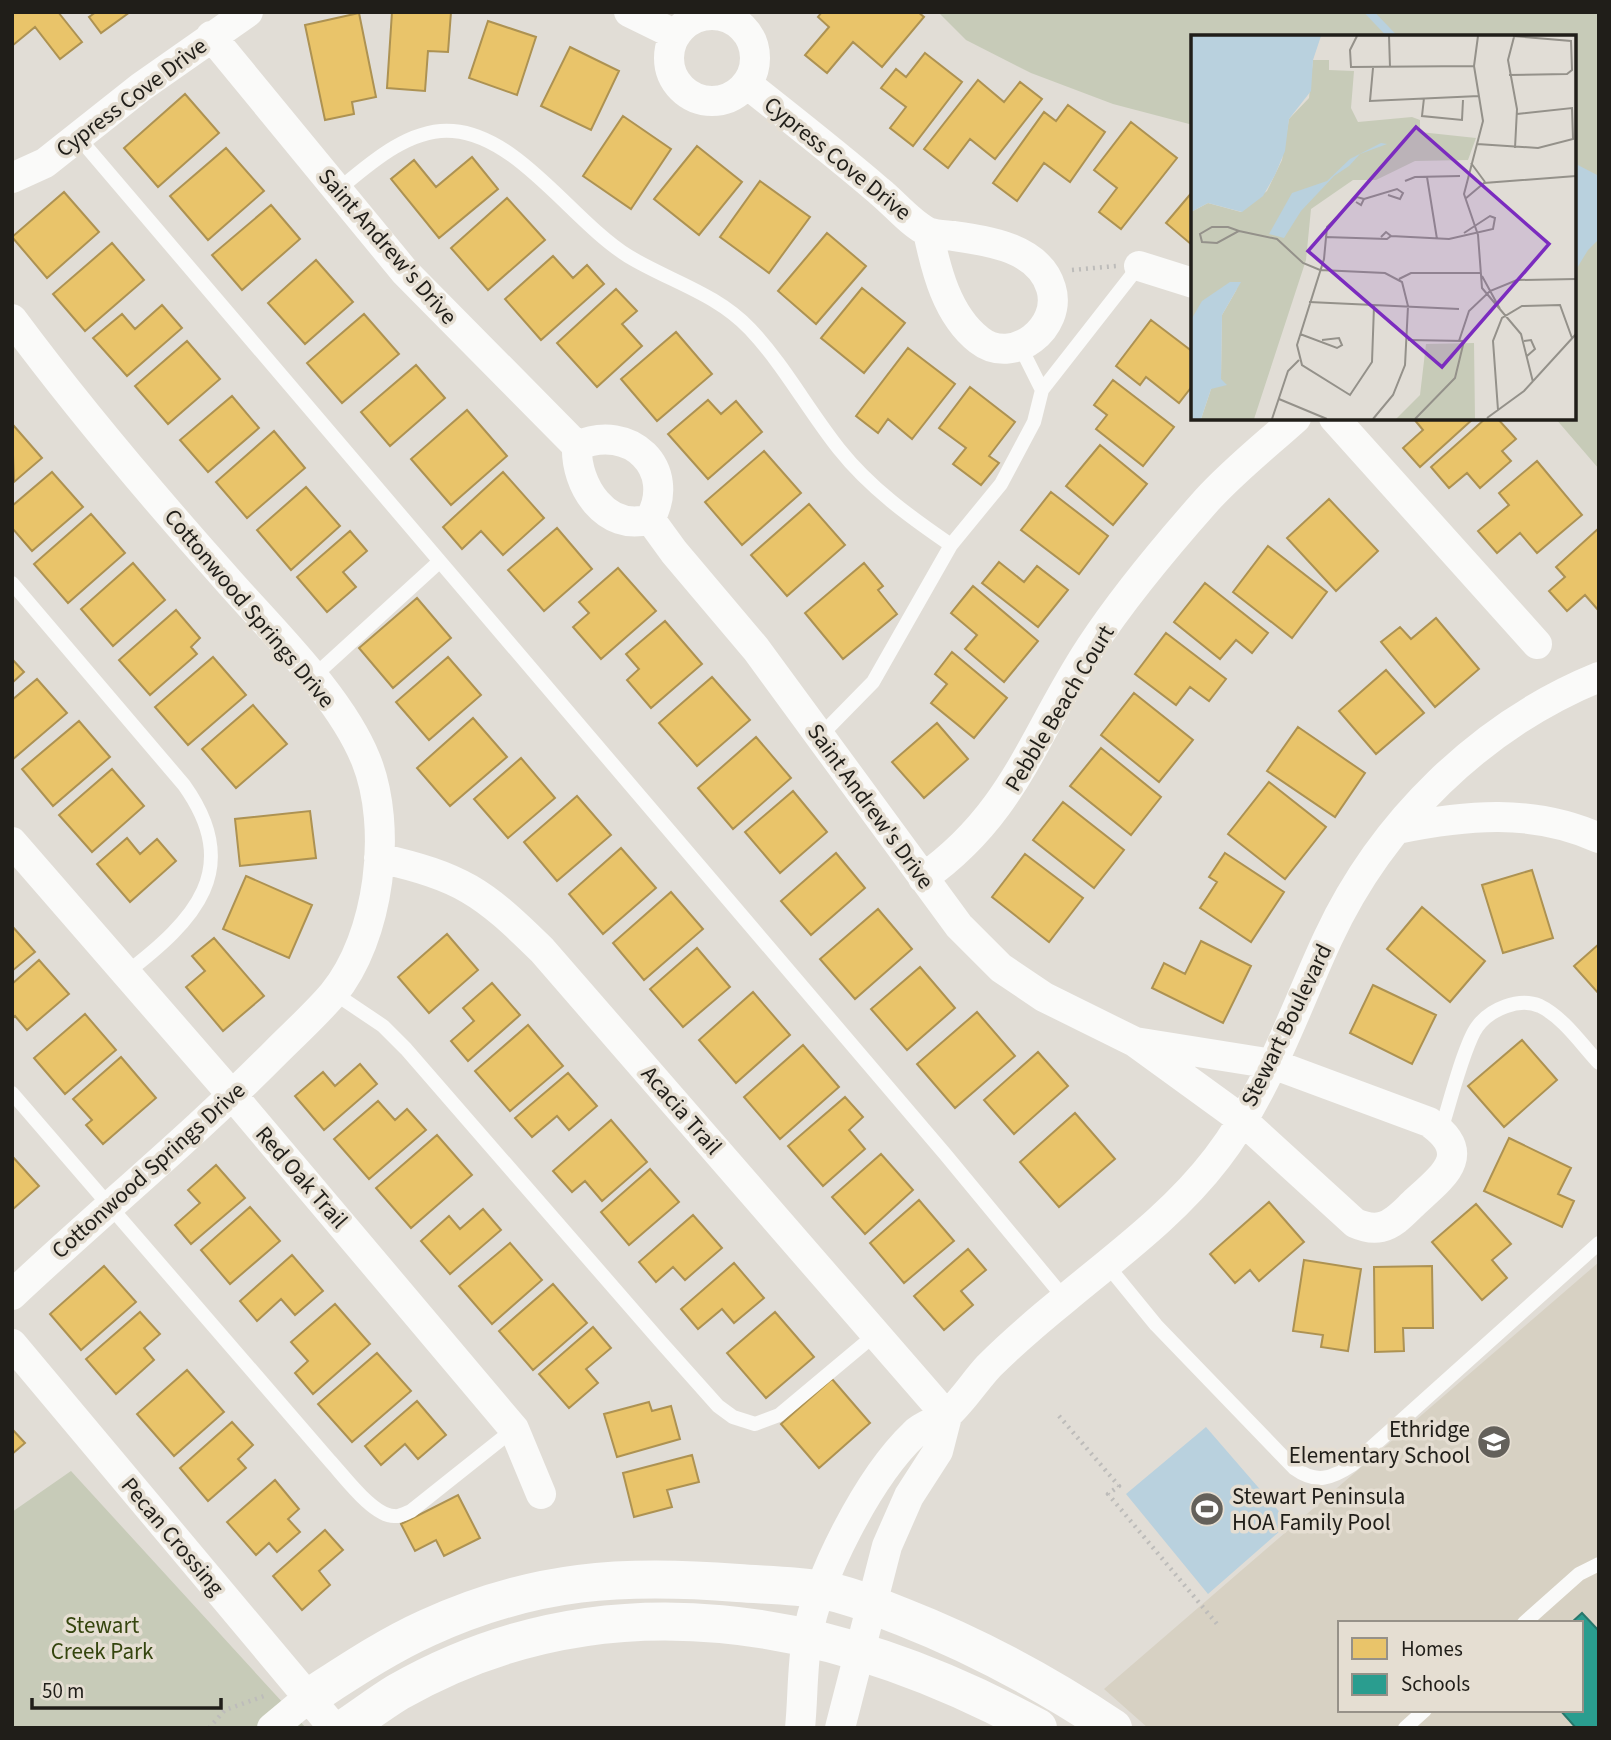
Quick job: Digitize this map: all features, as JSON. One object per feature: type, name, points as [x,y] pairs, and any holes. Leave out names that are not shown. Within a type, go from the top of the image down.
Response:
[{"type":"main road","points":[[308,1698],[364,1661],[427,1628],[492,1603],[545,1588],[599,1579],[656,1577],[823,1590],[872,1605],[945,1633],[1016,1668],[1113,1728]]},
{"type":"main road","points":[[345,1728],[397,1693],[479,1655],[582,1629],[646,1622],[755,1626],[860,1649],[942,1679],[1038,1728]]},
{"type":"street","name":"Cypress Cove Drive","points":[[12,178],[45,163],[211,36],[248,12]]},
{"type":"street","points":[[629,12],[676,35]]},
{"type":"street","name":"Cypress Cove Drive","points":[[704,16],[721,16],[737,22],[748,35],[755,51],[755,68],[747,84],[735,95],[720,101],[703,100],[688,94],[676,82],[670,67],[669,50],[676,35],[687,22],[704,16]]},
{"type":"street","name":"Saint Andrew's Drive","points":[[211,36],[451,321],[577,446]]},
{"type":"street","name":"Cypress Cove Drive","points":[[747,84],[928,232],[989,241],[1012,248],[1031,261],[1048,279]]},
{"type":"street","name":"Cypress Cove Drive","points":[[928,232],[941,281],[966,328],[995,349],[1021,348]]},
{"type":"street","points":[[1139,266],[1191,282]]},
{"type":"street","points":[[1021,348],[1043,328],[1052,312],[1054,296],[1048,279]]},
{"type":"street","name":"Cottonwood Springs Drive","points":[[12,319],[189,536],[313,677],[365,756],[372,775],[381,834],[367,927],[334,993],[233,1096],[12,1295]]},
{"type":"street","name":"Pebble Beach Court","points":[[923,878],[953,857],[1000,804],[1025,767],[1090,648],[1207,500],[1294,420]]},
{"type":"street","points":[[1336,420],[1537,643]]},
{"type":"street","points":[[615,438],[632,444],[645,456],[658,492],[657,507],[650,519],[636,523],[622,521],[597,503],[580,477],[577,446],[592,439],[615,438]]},
{"type":"street","name":"Saint Andrew's Drive","points":[[650,519],[674,552],[756,649],[959,926],[1001,968],[1044,998],[1135,1042]]},
{"type":"street","name":"Stewart Boulevard","points":[[800,1728],[807,1637],[848,1527],[881,1476],[915,1432],[947,1416],[989,1366],[1107,1265],[1192,1187],[1219,1156],[1273,1064],[1339,915],[1369,867],[1427,793],[1478,748],[1566,692],[1599,677]]},
{"type":"street","points":[[1397,829],[1452,818],[1517,817],[1551,822],[1599,838]]},
{"type":"street","name":"Red Oak Trail","points":[[13,846],[233,1096],[514,1429],[541,1494]]},
{"type":"street","name":"Acacia Trail","points":[[379,858],[432,870],[467,886],[499,908],[542,950],[947,1416]]},
{"type":"street","points":[[1135,1042],[1273,1064],[1429,1122],[1450,1140],[1453,1154],[1449,1169],[1396,1219],[1383,1227],[1368,1228],[1339,1212],[1241,1119],[1135,1042]]},
{"type":"street","name":"Pecan Crossing","points":[[12,1344],[334,1728]]},
{"type":"street","name":"Stewart Boulevard","points":[[840,1728],[887,1546],[909,1496],[938,1451],[947,1416]]},
{"type":"street","points":[[272,1728],[308,1698]]},
{"type":"lane","points":[[338,190],[371,163],[423,135],[452,131],[496,143],[608,241],[629,256],[726,308],[750,329],[856,469],[878,491],[951,545]]},
{"type":"lane","points":[[79,138],[936,1143],[1065,1299]]},
{"type":"lane","points":[[820,736],[873,682],[951,545],[1001,484],[1034,422],[1042,390],[1139,266]]},
{"type":"lane","points":[[1021,348],[1042,390]]},
{"type":"lane","points":[[313,677],[439,562]]},
{"type":"lane","points":[[12,583],[184,785],[202,809],[210,831],[209,871],[192,911],[167,941],[125,973]]},
{"type":"lane","points":[[334,993],[383,1026],[406,1049],[660,1341],[718,1406],[733,1418],[755,1424],[779,1415],[877,1333]]},
{"type":"lane","points":[[1441,1130],[1475,1029],[1499,1009],[1518,1003],[1539,1006],[1555,1016],[1599,1063]]},
{"type":"lane","points":[[12,1093],[330,1461],[361,1496],[383,1513],[396,1517],[411,1511],[514,1429]]},
{"type":"lane","points":[[1107,1265],[1156,1325],[1294,1468],[1307,1478],[1320,1480],[1335,1476],[1352,1465],[1599,1243]]},
{"type":"lane","points":[[1526,1621],[1579,1574],[1599,1564]]},
{"type":"lane","points":[[1405,1728],[1423,1712]]},
{"type":"path","points":[[1048,279],[1075,269],[1139,266]]},
{"type":"path","points":[[1059,1416],[1119,1486],[1108,1494],[1217,1624]]},
{"type":"path","points":[[209,1728],[225,1710],[268,1695]]},
{"type":"shaded area","name":"Ethridge Elementary School","points":[[1599,1262],[1599,1728],[1148,1728],[1104,1689]]},
{"type":"green space","points":[[938,12],[1599,12],[1599,469],[1557,420],[1576,420],[1576,35],[1191,35],[1191,124],[1113,104],[1031,73],[966,40]]},
{"type":"green space","name":"Stewart Creek Park","points":[[71,1471],[306,1728],[12,1728],[12,1512]]},
{"type":"water","points":[[1576,164],[1599,176],[1599,239],[1588,250],[1576,270]]},
{"type":"water","name":"Stewart Peninsula HOA Family Pool","points":[[1206,1427],[1289,1523],[1208,1594],[1126,1494]]},
{"type":"building: Homes","points":[[12,12],[58,12],[82,42],[60,59],[35,27],[12,46]]},
{"type":"building: Homes","points":[[96,12],[130,12],[101,33],[89,17]]},
{"type":"building: Homes","points":[[392,12],[451,12],[448,52],[428,51],[425,91],[387,88]]},
{"type":"building: Homes","points":[[822,12],[918,12],[924,17],[882,67],[853,42],[827,73],[805,55],[829,27],[818,17]]},
{"type":"building: Homes","points":[[359,13],[376,97],[352,102],[354,114],[325,120],[305,25]]},
{"type":"building: Homes","points":[[488,21],[536,37],[517,95],[469,78]]},
{"type":"building: Homes","points":[[570,47],[619,71],[591,130],[541,106]]},
{"type":"building: Homes","points":[[925,53],[962,82],[913,146],[890,128],[906,107],[881,88],[896,69],[906,77]]},
{"type":"building: Homes","points":[[978,80],[1004,102],[1020,82],[1042,99],[995,159],[970,139],[948,168],[924,149]]},
{"type":"building: Homes","points":[[185,94],[219,133],[158,187],[124,148]]},
{"type":"building: Homes","points":[[1068,105],[1105,132],[1070,182],[1044,163],[1017,201],[993,183],[1044,112],[1056,121]]},
{"type":"building: Homes","points":[[623,116],[671,149],[631,209],[583,176]]},
{"type":"building: Homes","points":[[1131,122],[1177,158],[1121,229],[1099,212],[1117,188],[1094,170]]},
{"type":"building: Homes","points":[[697,146],[742,182],[699,235],[654,199]]},
{"type":"building: Homes","points":[[226,148],[264,191],[208,240],[170,196]]},
{"type":"building: Homes","points":[[472,157],[498,189],[439,238],[391,179],[414,160],[436,187]]},
{"type":"building: Homes","points":[[760,181],[810,217],[769,273],[720,237]]},
{"type":"building: Homes","points":[[64,192],[99,232],[47,278],[12,237]]},
{"type":"building: Homes","points":[[1191,193],[1191,244],[1166,223]]},
{"type":"building: Homes","points":[[507,198],[545,240],[488,290],[451,248]]},
{"type":"building: Homes","points":[[271,205],[300,239],[242,290],[212,255]]},
{"type":"building: Homes","points":[[827,233],[866,266],[816,324],[778,291]]},
{"type":"building: Homes","points":[[112,243],[144,280],[85,331],[53,294]]},
{"type":"building: Homes","points":[[553,256],[573,278],[587,265],[604,284],[541,340],[505,299]]},
{"type":"building: Homes","points":[[316,260],[353,302],[305,344],[268,303]]},
{"type":"building: Homes","points":[[862,288],[905,323],[864,373],[821,338]]},
{"type":"building: Homes","points":[[616,289],[637,311],[622,324],[642,346],[597,387],[557,343]]},
{"type":"building: Homes","points":[[162,305],[182,328],[127,376],[93,338],[122,314],[135,329]]},
{"type":"building: Homes","points":[[364,314],[399,354],[342,403],[307,363]]},
{"type":"building: Homes","points":[[1151,320],[1191,350],[1191,388],[1179,403],[1146,377],[1140,385],[1116,366]]},
{"type":"building: Homes","points":[[676,332],[712,374],[657,421],[621,379]]},
{"type":"building: Homes","points":[[187,341],[220,379],[168,424],[135,386]]},
{"type":"building: Homes","points":[[908,348],[955,384],[912,439],[888,419],[878,433],[856,416]]},
{"type":"building: Homes","points":[[416,365],[445,398],[390,446],[361,412]]},
{"type":"building: Homes","points":[[1113,380],[1174,427],[1143,466],[1096,429],[1107,415],[1094,405]]},
{"type":"building: Homes","points":[[970,387],[1015,422],[989,456],[999,463],[981,485],[953,464],[966,448],[939,428]]},
{"type":"building: Homes","points":[[232,396],[259,428],[208,472],[180,440]]},
{"type":"building: Homes","points":[[708,400],[721,414],[736,401],[762,432],[708,479],[668,434]]},
{"type":"building: Homes","points":[[467,410],[507,456],[451,505],[411,459]]},
{"type":"building: Homes","points":[[1415,420],[1472,420],[1420,467],[1403,448],[1423,430]]},
{"type":"building: Homes","points":[[1484,420],[1499,420],[1516,439],[1502,451],[1511,461],[1480,488],[1467,473],[1449,488],[1431,467]]},
{"type":"building: Homes","points":[[14,426],[42,458],[14,482],[12,428]]},
{"type":"building: Homes","points":[[274,431],[305,468],[247,518],[216,482]]},
{"type":"building: Homes","points":[[1100,445],[1147,484],[1113,525],[1066,486]]},
{"type":"building: Homes","points":[[764,451],[801,493],[742,545],[705,502]]},
{"type":"building: Homes","points":[[1537,461],[1582,515],[1537,553],[1520,533],[1497,553],[1478,531],[1509,505],[1499,493]]},
{"type":"building: Homes","points":[[52,472],[83,507],[32,551],[12,528],[12,506]]},
{"type":"building: Homes","points":[[503,472],[544,518],[503,555],[481,531],[462,549],[443,527]]},
{"type":"building: Homes","points":[[306,487],[340,526],[291,570],[257,530]]},
{"type":"building: Homes","points":[[1051,492],[1108,536],[1079,574],[1021,530]]},
{"type":"building: Homes","points":[[1329,499],[1378,551],[1336,591],[1287,538]]},
{"type":"building: Homes","points":[[809,504],[845,545],[787,596],[751,555]]},
{"type":"building: Homes","points":[[91,514],[125,553],[68,603],[34,564]]},
{"type":"building: Homes","points":[[557,528],[592,569],[544,611],[508,570]]},
{"type":"building: Homes","points":[[1599,528],[1599,611],[1585,595],[1567,611],[1549,591],[1565,577],[1556,567]]},
{"type":"building: Homes","points":[[350,531],[367,551],[343,572],[356,587],[327,612],[297,577]]},
{"type":"building: Homes","points":[[1268,546],[1327,592],[1292,638],[1233,592]]},
{"type":"building: Homes","points":[[999,562],[1024,582],[1037,566],[1068,590],[1038,627],[982,583]]},
{"type":"building: Homes","points":[[133,563],[165,600],[113,646],[81,609]]},
{"type":"building: Homes","points":[[864,563],[883,586],[878,590],[897,614],[843,659],[805,613]]},
{"type":"building: Homes","points":[[618,568],[656,611],[601,659],[573,627],[589,613],[579,602]]},
{"type":"building: Homes","points":[[1205,583],[1268,633],[1252,653],[1236,640],[1220,659],[1174,622]]},
{"type":"building: Homes","points":[[973,586],[1038,641],[1004,682],[965,649],[977,635],[951,613]]},
{"type":"building: Homes","points":[[417,598],[451,638],[393,688],[359,648]]},
{"type":"building: Homes","points":[[176,610],[200,638],[191,647],[197,654],[150,695],[119,660]]},
{"type":"building: Homes","points":[[1436,618],[1479,669],[1435,707],[1381,642],[1400,627],[1411,639]]},
{"type":"building: Homes","points":[[665,621],[702,664],[651,708],[627,680],[639,669],[626,654]]},
{"type":"building: Homes","points":[[1166,633],[1226,679],[1209,701],[1190,687],[1176,705],[1135,674]]},
{"type":"building: Homes","points":[[952,652],[1007,698],[974,738],[931,703],[947,684],[935,674]]},
{"type":"building: Homes","points":[[213,657],[246,695],[188,745],[155,707]]},
{"type":"building: Homes","points":[[448,657],[481,695],[429,740],[396,702]]},
{"type":"building: Homes","points":[[12,659],[24,672],[12,683]]},
{"type":"building: Homes","points":[[1386,670],[1424,713],[1376,754],[1339,711]]},
{"type":"building: Homes","points":[[712,677],[750,720],[697,766],[659,723]]},
{"type":"building: Homes","points":[[37,679],[67,713],[12,760],[12,700]]},
{"type":"building: Homes","points":[[1134,693],[1193,740],[1159,782],[1101,735]]},
{"type":"building: Homes","points":[[253,705],[287,744],[236,788],[202,749]]},
{"type":"building: Homes","points":[[473,718],[507,757],[450,806],[417,768]]},
{"type":"building: Homes","points":[[79,721],[110,757],[53,806],[22,769]]},
{"type":"building: Homes","points":[[937,723],[968,759],[924,798],[892,762]]},
{"type":"building: Homes","points":[[1298,727],[1365,773],[1335,817],[1267,771]]},
{"type":"building: Homes","points":[[756,737],[791,778],[733,829],[698,788]]},
{"type":"building: Homes","points":[[1101,748],[1161,797],[1131,835],[1070,786]]},
{"type":"building: Homes","points":[[521,758],[555,798],[508,838],[474,799]]},
{"type":"building: Homes","points":[[112,769],[144,806],[92,852],[59,815]]},
{"type":"building: Homes","points":[[1269,782],[1326,827],[1285,879],[1228,834]]},
{"type":"building: Homes","points":[[793,791],[827,832],[780,873],[745,832]]},
{"type":"building: Homes","points":[[577,796],[611,835],[557,881],[524,842]]},
{"type":"building: Homes","points":[[1063,802],[1124,850],[1094,888],[1033,840]]},
{"type":"building: Homes","points":[[310,811],[316,858],[240,866],[235,819]]},
{"type":"building: Homes","points":[[127,838],[140,854],[157,839],[176,861],[130,902],[97,864]]},
{"type":"building: Homes","points":[[621,848],[656,888],[603,934],[569,894]]},
{"type":"building: Homes","points":[[836,853],[865,888],[811,935],[781,901]]},
{"type":"building: Homes","points":[[1225,853],[1284,892],[1251,942],[1200,908],[1217,882],[1209,877]]},
{"type":"building: Homes","points":[[1025,854],[1083,898],[1049,942],[992,897]]},
{"type":"building: Homes","points":[[1532,870],[1553,938],[1503,953],[1482,885]]},
{"type":"building: Homes","points":[[246,876],[312,905],[289,958],[223,929]]},
{"type":"building: Homes","points":[[671,892],[703,929],[644,980],[613,943]]},
{"type":"building: Homes","points":[[1422,907],[1485,961],[1450,1002],[1387,949]]},
{"type":"building: Homes","points":[[878,909],[912,949],[855,999],[820,959]]},
{"type":"building: Homes","points":[[12,926],[35,952],[12,971]]},
{"type":"building: Homes","points":[[447,934],[478,970],[429,1013],[398,977]]},
{"type":"building: Homes","points":[[214,938],[264,996],[223,1031],[186,987],[205,971],[192,956]]},
{"type":"building: Homes","points":[[1201,941],[1251,966],[1223,1023],[1152,988],[1164,963],[1185,974]]},
{"type":"building: Homes","points":[[1599,944],[1599,994],[1574,966]]},
{"type":"building: Homes","points":[[697,948],[730,987],[683,1027],[650,989]]},
{"type":"building: Homes","points":[[39,960],[69,994],[27,1030],[15,1016],[12,1019],[12,984]]},
{"type":"building: Homes","points":[[920,967],[955,1008],[907,1050],[871,1009]]},
{"type":"building: Homes","points":[[492,983],[520,1015],[468,1061],[451,1041],[474,1021],[463,1008]]},
{"type":"building: Homes","points":[[1373,985],[1436,1015],[1412,1064],[1350,1033]]},
{"type":"building: Homes","points":[[753,992],[790,1035],[736,1083],[699,1040]]},
{"type":"building: Homes","points":[[977,1012],[1015,1056],[955,1108],[917,1064]]},
{"type":"building: Homes","points":[[85,1014],[116,1050],[65,1094],[34,1058]]},
{"type":"building: Homes","points":[[528,1025],[563,1066],[510,1111],[475,1071]]},
{"type":"building: Homes","points":[[1522,1040],[1557,1080],[1504,1127],[1468,1086]]},
{"type":"building: Homes","points":[[803,1045],[839,1087],[780,1139],[744,1097]]},
{"type":"building: Homes","points":[[1038,1052],[1068,1086],[1014,1134],[984,1100]]},
{"type":"building: Homes","points":[[121,1057],[156,1098],[103,1144],[86,1125],[92,1120],[73,1099]]},
{"type":"building: Homes","points":[[360,1064],[377,1084],[324,1130],[295,1096],[323,1072],[335,1086]]},
{"type":"building: Homes","points":[[568,1073],[597,1106],[569,1130],[557,1116],[532,1137],[515,1118]]},
{"type":"building: Homes","points":[[845,1097],[863,1117],[849,1130],[865,1149],[823,1186],[788,1146]]},
{"type":"building: Homes","points":[[378,1101],[395,1120],[407,1109],[426,1130],[369,1179],[334,1139]]},
{"type":"building: Homes","points":[[1075,1113],[1115,1159],[1059,1207],[1020,1162]]},
{"type":"building: Homes","points":[[611,1120],[647,1162],[602,1201],[585,1181],[572,1192],[553,1171]]},
{"type":"building: Homes","points":[[437,1135],[472,1175],[411,1228],[376,1188]]},
{"type":"building: Homes","points":[[1509,1138],[1571,1168],[1558,1194],[1574,1201],[1562,1227],[1484,1191]]},
{"type":"building: Homes","points":[[881,1154],[913,1190],[865,1234],[832,1197]]},
{"type":"building: Homes","points":[[12,1156],[39,1186],[12,1210]]},
{"type":"building: Homes","points":[[216,1165],[245,1198],[191,1244],[175,1225],[200,1203],[188,1190]]},
{"type":"building: Homes","points":[[650,1169],[679,1202],[629,1245],[601,1212]]},
{"type":"building: Homes","points":[[919,1200],[954,1241],[904,1283],[870,1243]]},
{"type":"building: Homes","points":[[1269,1202],[1304,1242],[1259,1281],[1250,1270],[1235,1283],[1210,1254]]},
{"type":"building: Homes","points":[[1476,1204],[1511,1244],[1492,1260],[1507,1278],[1482,1300],[1432,1242]]},
{"type":"building: Homes","points":[[250,1207],[280,1241],[230,1284],[201,1250]]},
{"type":"building: Homes","points":[[483,1209],[501,1230],[450,1274],[421,1241],[449,1216],[460,1229]]},
{"type":"building: Homes","points":[[693,1215],[722,1248],[685,1280],[673,1267],[656,1282],[639,1262]]},
{"type":"building: Homes","points":[[510,1243],[542,1280],[492,1324],[459,1286]]},
{"type":"building: Homes","points":[[968,1249],[986,1270],[961,1291],[973,1305],[944,1330],[914,1296]]},
{"type":"building: Homes","points":[[292,1255],[323,1291],[295,1315],[281,1299],[257,1321],[240,1301]]},
{"type":"building: Homes","points":[[1304,1260],[1361,1269],[1348,1351],[1321,1347],[1323,1335],[1293,1331]]},
{"type":"building: Homes","points":[[734,1263],[764,1298],[734,1323],[722,1309],[698,1329],[681,1309]]},
{"type":"building: Homes","points":[[104,1266],[136,1302],[81,1350],[50,1314]]},
{"type":"building: Homes","points":[[1432,1266],[1433,1328],[1403,1328],[1404,1351],[1375,1352],[1374,1267]]},
{"type":"building: Homes","points":[[553,1284],[587,1323],[533,1370],[499,1331]]},
{"type":"building: Homes","points":[[335,1304],[370,1344],[313,1394],[295,1373],[308,1361],[291,1342]]},
{"type":"building: Homes","points":[[140,1312],[160,1334],[144,1348],[154,1360],[116,1394],[86,1359]]},
{"type":"building: Homes","points":[[775,1312],[814,1357],[766,1398],[727,1353]]},
{"type":"building: Homes","points":[[593,1327],[611,1348],[586,1369],[598,1383],[569,1408],[539,1374]]},
{"type":"building: Homes","points":[[377,1353],[411,1391],[352,1442],[318,1404]]},
{"type":"building: Homes","points":[[187,1370],[224,1412],[174,1456],[137,1414]]},
{"type":"building: Homes","points":[[832,1379],[870,1423],[819,1468],[781,1424]]},
{"type":"building: Homes","points":[[417,1401],[446,1435],[418,1459],[405,1444],[381,1465],[365,1446]]},
{"type":"building: Homes","points":[[649,1402],[652,1411],[671,1406],[680,1439],[617,1457],[604,1414]]},
{"type":"building: Homes","points":[[232,1422],[253,1445],[238,1459],[246,1468],[208,1501],[180,1468]]},
{"type":"building: Homes","points":[[12,1429],[25,1443],[12,1454]]},
{"type":"building: Homes","points":[[692,1455],[699,1482],[667,1490],[672,1507],[634,1517],[623,1473]]},
{"type":"building: Homes","points":[[275,1480],[299,1509],[288,1519],[300,1532],[277,1552],[269,1543],[256,1555],[227,1522]]},
{"type":"building: Homes","points":[[458,1495],[480,1538],[444,1556],[436,1540],[415,1551],[401,1524]]},
{"type":"building: Homes","points":[[325,1530],[343,1550],[319,1571],[330,1585],[302,1610],[273,1576]]},
{"type":"building: Schools","points":[[1582,1613],[1599,1631],[1599,1728],[1576,1728],[1562,1712],[1583,1712],[1583,1621],[1573,1621]]},
{"type":"waterway","points":[[1369,12],[1391,35]]},
{"type":"place","name":"Ethridge Elementary School","points":[[1494,1442]]},
{"type":"place","name":"Stewart Peninsula HOA Family Pool","points":[[1207,1509]]}]
